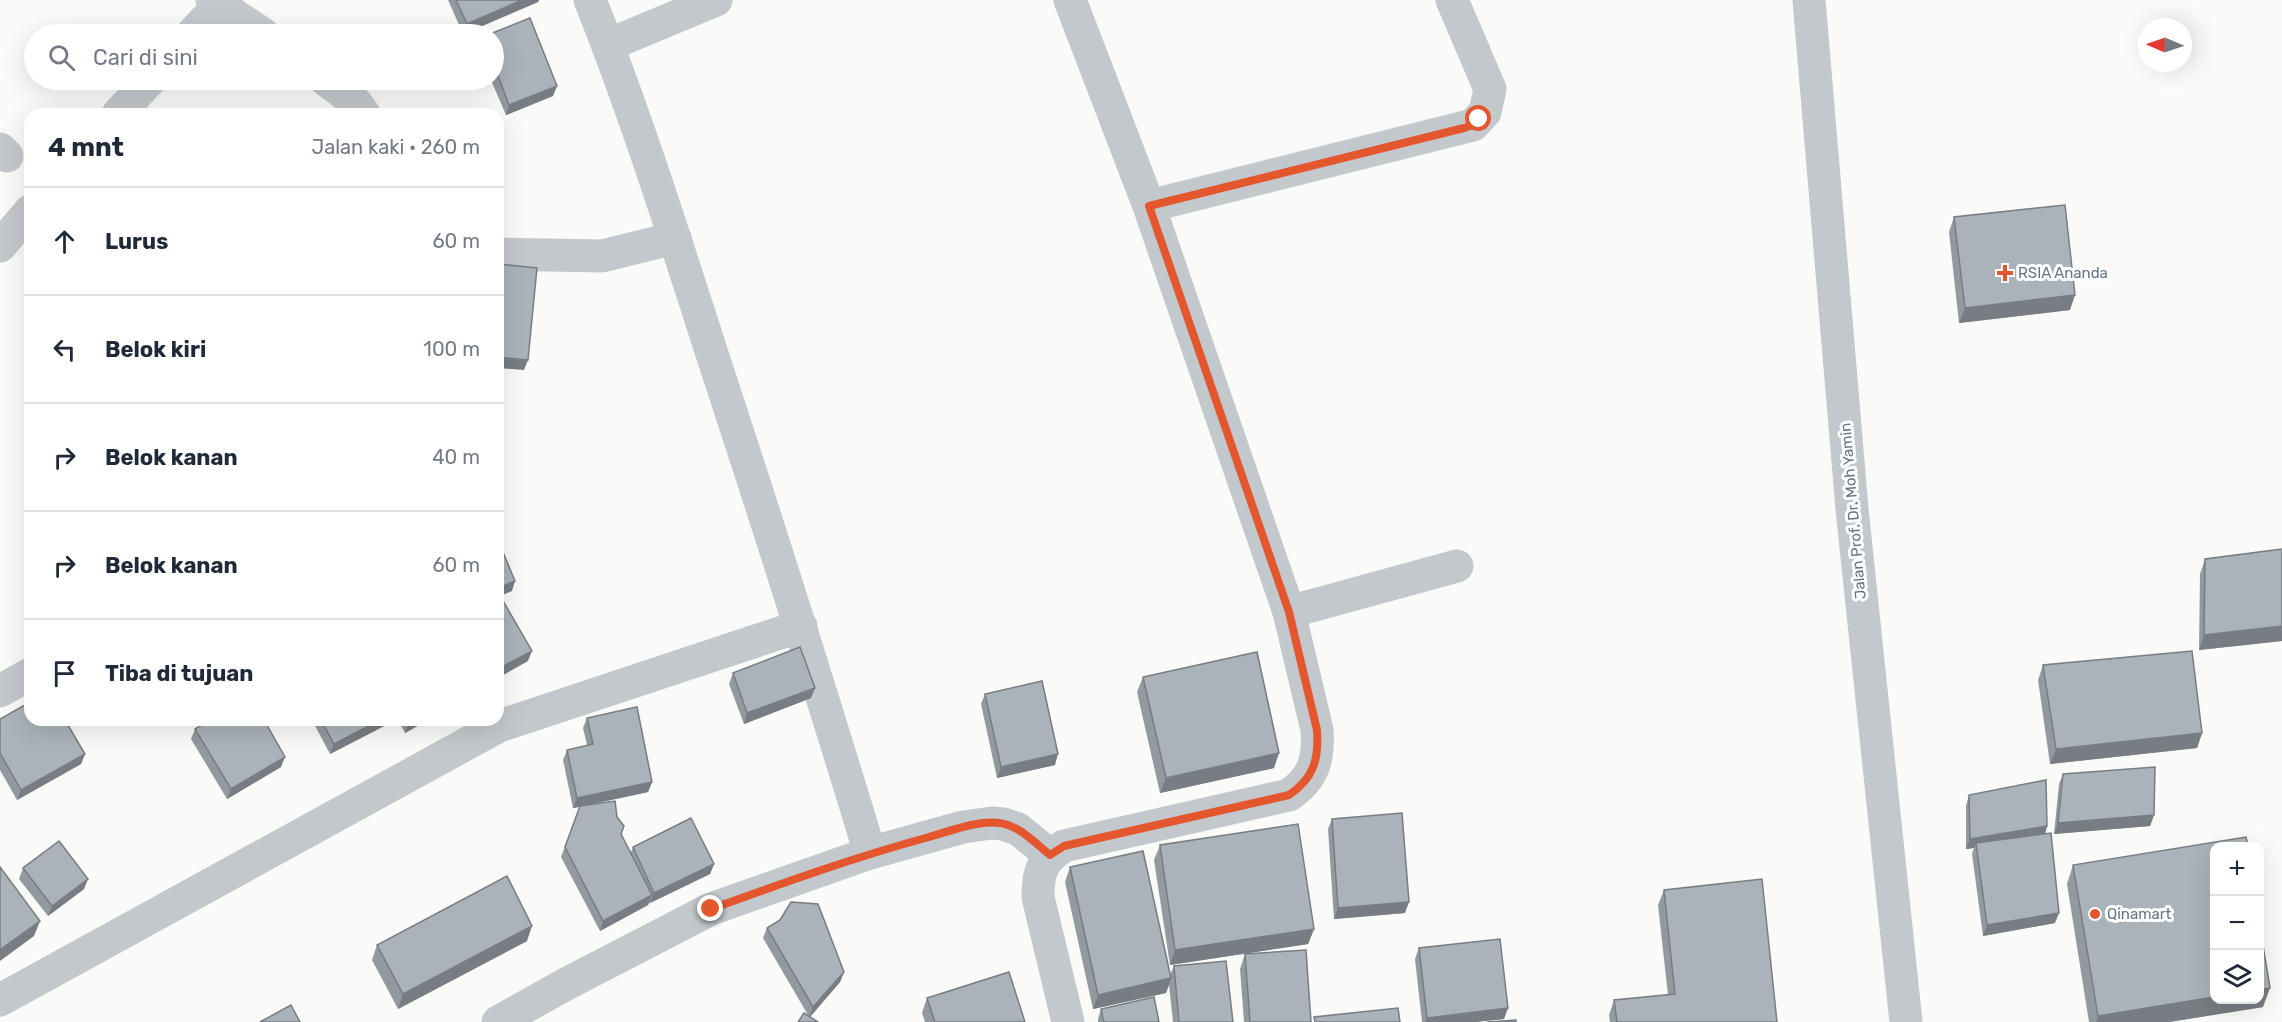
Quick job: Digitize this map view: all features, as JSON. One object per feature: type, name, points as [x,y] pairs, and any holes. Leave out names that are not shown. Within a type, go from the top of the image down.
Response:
[{"type":"street","points":[[590,0],[608,45],[675,238],[801,626],[870,853]]},
{"type":"street","points":[[608,45],[716,0]]},
{"type":"street","points":[[1068,1022],[1038,897],[1040,873],[1050,855],[1064,846],[1289,795],[1302,786],[1312,770],[1318,749],[1317,730],[1289,612],[1149,206],[1070,0]]},
{"type":"street","points":[[1149,206],[1473,125],[1485,112],[1490,89],[1452,0]]},
{"type":"street","name":"Jalan Prof. Dr. Moh Yamin","points":[[1809,0],[1852,509],[1906,1022]]},
{"type":"street","points":[[200,24],[218,2],[249,24]]},
{"type":"street","points":[[124,108],[141,90]]},
{"type":"street","points":[[339,90],[360,108]]},
{"type":"street","points":[[0,246],[24,218]]},
{"type":"street","points":[[504,254],[602,256],[675,238]]},
{"type":"street","points":[[1289,612],[1458,566]]},
{"type":"street","points":[[504,724],[801,626]]},
{"type":"street","points":[[0,691],[24,677]]},
{"type":"street","points":[[0,1000],[499,726]]},
{"type":"street","points":[[498,1022],[711,909],[870,853],[963,827],[992,823],[1018,829],[1050,855]]},
{"type":"building","points":[[456,0],[522,0],[467,24]]},
{"type":"building","points":[[530,18],[557,86],[509,105],[503,90],[504,28]]},
{"type":"building","points":[[2065,205],[2075,295],[1965,308],[1954,217]]},
{"type":"building","points":[[504,265],[537,268],[528,360],[504,358]]},
{"type":"building","points":[[2282,549],[2282,626],[2204,635],[2205,559]]},
{"type":"building","points":[[504,554],[515,581],[504,586]]},
{"type":"building","points":[[504,602],[532,651],[504,666]]},
{"type":"building","points":[[800,647],[815,688],[747,713],[733,673]]},
{"type":"building","points":[[2192,651],[2202,733],[2056,749],[2043,665]]},
{"type":"building","points":[[1257,652],[1279,753],[1166,778],[1143,677]]},
{"type":"building","points":[[1042,681],[1058,754],[1001,767],[985,694]]},
{"type":"building","points":[[24,705],[24,726],[69,726],[85,754],[21,790],[0,753],[0,719]]},
{"type":"building","points":[[637,707],[652,782],[577,798],[567,750],[593,744],[587,718]]},
{"type":"building","points":[[200,726],[267,726],[285,757],[231,789],[195,729]]},
{"type":"building","points":[[324,726],[368,726],[334,744]]},
{"type":"building","points":[[2155,767],[2154,815],[2058,823],[2063,774]]},
{"type":"building","points":[[2046,780],[2047,826],[1970,839],[1969,795]]},
{"type":"building","points":[[615,801],[617,817],[624,826],[621,834],[652,895],[603,921],[565,847],[580,806]]},
{"type":"building","points":[[1402,813],[1409,902],[1338,908],[1332,819]]},
{"type":"building","points":[[691,818],[714,864],[654,893],[633,847]]},
{"type":"building","points":[[1298,824],[1314,929],[1175,950],[1160,845]]},
{"type":"building","points":[[2051,833],[2059,913],[1987,925],[1976,843]]},
{"type":"building","points":[[2246,837],[2247,842],[2215,842]]},
{"type":"building","points":[[59,841],[88,879],[52,906],[23,868]]},
{"type":"building","points":[[2210,843],[2210,998],[2098,1016],[2073,865]]},
{"type":"building","points":[[1143,851],[1171,978],[1098,995],[1070,867]]},
{"type":"building","points":[[0,867],[40,921],[0,950]]},
{"type":"building","points":[[507,876],[532,926],[403,994],[377,945]]},
{"type":"building","points":[[1762,879],[1777,1022],[1617,1022],[1614,1000],[1675,994],[1664,890]]},
{"type":"building","points":[[791,902],[818,904],[844,972],[813,1007],[767,928],[780,920]]},
{"type":"building","points":[[1500,939],[1508,1008],[1427,1018],[1419,948]]},
{"type":"building","points":[[1306,950],[1311,1022],[1250,1022],[1245,954]]},
{"type":"building","points":[[2264,951],[2270,988],[2264,989]]},
{"type":"building","points":[[1226,961],[1233,1022],[1179,1022],[1174,966]]},
{"type":"building","points":[[1009,972],[1025,1022],[935,1022],[927,998]]},
{"type":"building","points":[[1154,997],[1159,1022],[1104,1022],[1101,1009]]},
{"type":"building","points":[[291,1005],[300,1022],[260,1022]]},
{"type":"building","points":[[1398,1008],[1400,1022],[1315,1022],[1314,1017]]},
{"type":"building","points":[[804,1013],[818,1022],[798,1022]]},
{"type":"building","points":[[1516,1020],[1516,1022],[1487,1022]]},
{"type":"place","name":"RSIA Ananda","points":[[2005,273]]},
{"type":"place","name":"Qinamart","points":[[2095,914]]},
{"type":"route","points":[[711,909],[870,853],[963,827],[992,823],[1003,824],[1018,829],[1050,855],[1064,846],[1289,795],[1302,786],[1312,770],[1318,749],[1317,730],[1289,612],[1149,206],[1464,128],[1473,125],[1479,119]]}]
